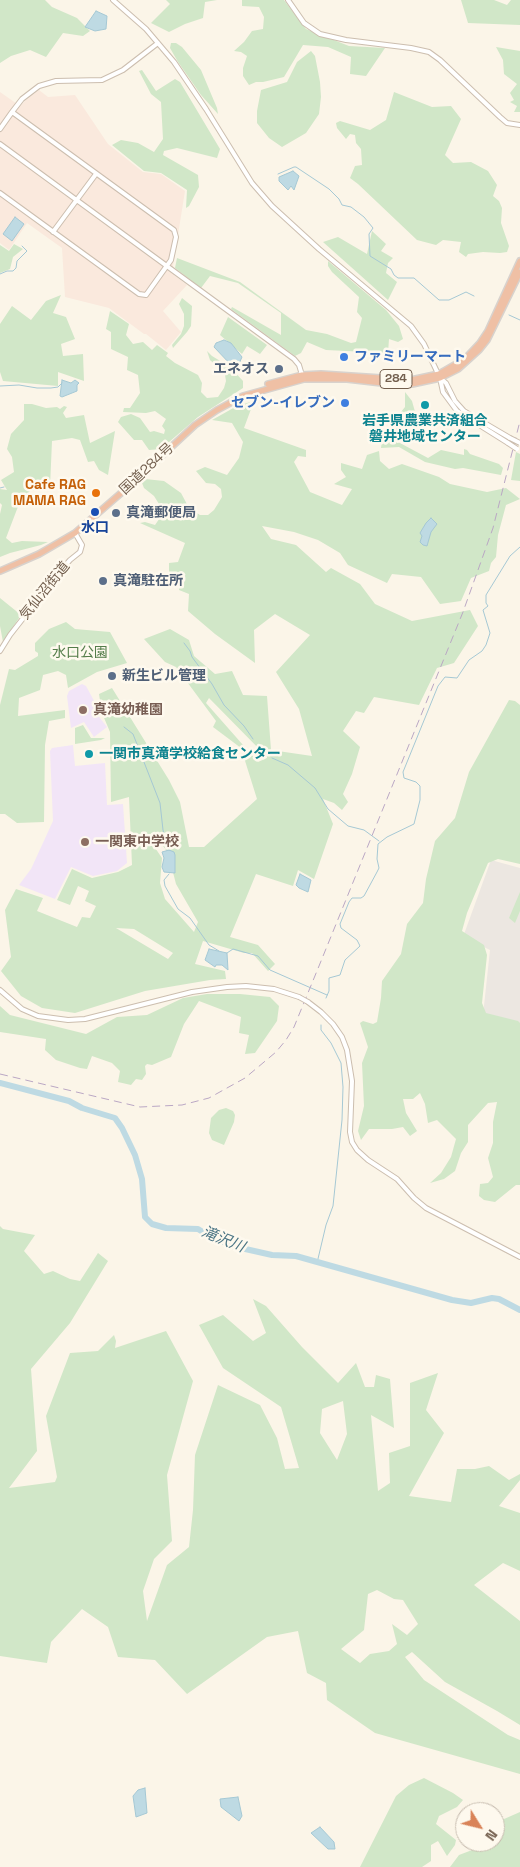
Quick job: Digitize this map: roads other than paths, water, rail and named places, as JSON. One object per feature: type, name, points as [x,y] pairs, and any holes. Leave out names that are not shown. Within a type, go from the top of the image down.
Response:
[{"type":"highway","name":"国道284号","points":[[439,376],[465,358],[480,343],[488,331],[520,261]]},
{"type":"highway","name":"国道284号","points":[[0,571],[39,554],[75,533],[195,425],[242,394],[303,377],[345,374],[411,380],[439,376],[458,369],[480,350],[494,327],[520,272]]},
{"type":"street","points":[[113,0],[146,29],[174,62],[206,108],[252,183],[284,218],[411,326],[424,344],[439,376],[444,392],[457,411],[519,449]]},
{"type":"street","points":[[288,0],[304,23],[320,34],[346,40],[429,52],[507,123],[520,126]]},
{"type":"street","points":[[0,130],[22,99],[39,86],[56,81],[102,80],[123,70],[158,43]]},
{"type":"street","points":[[0,193],[139,294],[146,295],[171,260],[176,238],[174,230],[12,112]]},
{"type":"street","points":[[0,144],[294,359],[299,365],[303,377]]},
{"type":"street","points":[[53,232],[96,174]]},
{"type":"street","points":[[439,376],[446,383],[455,401],[464,411],[520,443]]},
{"type":"street","name":"気仙沼街道","points":[[0,651],[10,634],[57,575],[80,552],[82,545],[75,533]]},
{"type":"street","points":[[0,990],[22,1009],[38,1016],[68,1020],[85,1019],[192,992],[227,987],[280,990],[299,997],[321,1012],[333,1024],[342,1037],[347,1050],[352,1081],[350,1132],[352,1142],[357,1150],[368,1160],[397,1178],[414,1198],[426,1208],[520,1257]]},
{"type":"water","points":[[96,11],[107,16],[106,29],[95,31],[85,27]]},
{"type":"water","points":[[293,171],[299,176],[294,190],[291,186],[288,190],[279,181],[279,177]]},
{"type":"water","points":[[15,217],[24,224],[12,241],[3,234]]},
{"type":"water","points":[[224,340],[231,343],[242,357],[238,366],[232,366],[214,347],[216,343]]},
{"type":"water","points":[[62,380],[71,383],[75,380],[79,383],[77,391],[62,397],[60,396]]},
{"type":"water","points":[[431,518],[437,524],[431,532],[427,546],[420,542],[422,536],[420,533]]},
{"type":"water","points":[[169,850],[174,852],[175,855],[175,873],[164,872],[162,867],[164,858],[162,852]]},
{"type":"water","points":[[300,874],[311,880],[308,892],[296,885]]},
{"type":"water","points":[[209,949],[227,953],[228,970],[222,965],[216,965],[215,967],[205,960]]},
{"type":"water","points":[[145,1788],[147,1813],[136,1817],[133,1796],[138,1790]]},
{"type":"water","points":[[238,1797],[242,1816],[239,1821],[221,1807],[220,1799]]},
{"type":"water","points":[[320,1827],[334,1842],[335,1849],[328,1849],[311,1833]]},
{"type":"waterway","points":[[278,174],[296,167],[329,189],[342,205],[351,207],[364,217],[373,228],[369,234],[370,256],[391,269],[398,278],[414,278],[439,300],[449,300],[466,292],[474,296]]},
{"type":"waterway","points":[[0,274],[13,271],[16,268],[17,261],[27,251],[22,246]]},
{"type":"waterway","points":[[509,315],[520,320]]},
{"type":"waterway","points":[[0,386],[19,385],[51,388],[58,387],[62,383]]},
{"type":"waterway","points":[[0,488],[4,487]]},
{"type":"waterway","points":[[326,998],[329,991],[329,978],[340,975],[345,960],[360,946],[357,940],[341,928],[340,924],[349,902],[352,898],[364,896],[379,868],[377,859],[378,844],[387,837],[414,824],[420,800],[420,786],[416,782],[404,778],[403,772],[438,686],[445,677],[457,678],[469,660],[482,651],[486,645],[490,633],[483,610],[488,606],[486,595],[510,556],[520,547]]},
{"type":"waterway","points":[[184,643],[224,705],[244,726],[253,739]]},
{"type":"waterway","points":[[124,727],[133,734],[160,803],[163,830],[169,850]]},
{"type":"waterway","points":[[272,758],[288,765],[315,788],[328,809],[348,826],[364,830],[379,841]]},
{"type":"waterway","points":[[169,874],[164,880],[165,886],[178,909],[190,918],[209,945],[219,951]]},
{"type":"waterway","points":[[227,953],[233,949],[258,956],[270,970],[327,995]]},
{"type":"waterway","points":[[317,1263],[326,1225],[333,1206],[342,1120],[343,1087],[341,1063],[331,1043],[321,1030],[321,1025]]},
{"type":"waterway","name":"滝沢川","points":[[0,1083],[69,1101],[82,1108],[115,1118],[135,1155],[142,1179],[145,1217],[152,1224],[166,1228],[198,1229],[232,1246],[272,1255],[296,1256],[452,1300],[471,1303],[492,1298],[499,1299],[520,1310]]},
{"type":"railway","points":[[0,1074],[140,1107],[182,1105],[209,1098],[245,1078],[276,1052],[286,1040],[294,1027],[463,612],[493,528],[520,421]]},
{"type":"place","name":"ファミリーマート","points":[[344,357]]},
{"type":"place","name":"エネオス","points":[[279,369]]},
{"type":"place","name":"セブン-イレブン","points":[[345,403]]},
{"type":"place","name":"岩手県農業共済組合 磐井地域センター","points":[[425,405]]},
{"type":"place","name":"Cafe RAG MAMA RAG","points":[[96,493]]},
{"type":"place","name":"水口","points":[[95,512]]},
{"type":"place","name":"真滝郵便局","points":[[116,513]]},
{"type":"place","name":"真滝駐在所","points":[[103,581]]},
{"type":"place","name":"新生ビル管理","points":[[112,676]]},
{"type":"place","name":"真滝幼稚園","points":[[83,710]]},
{"type":"place","name":"一関市真滝学校給食センター","points":[[89,754]]},
{"type":"place","name":"一関東中学校","points":[[85,842]]},
{"type":"park label","name":"水口公園","points":[[80,653]]}]
